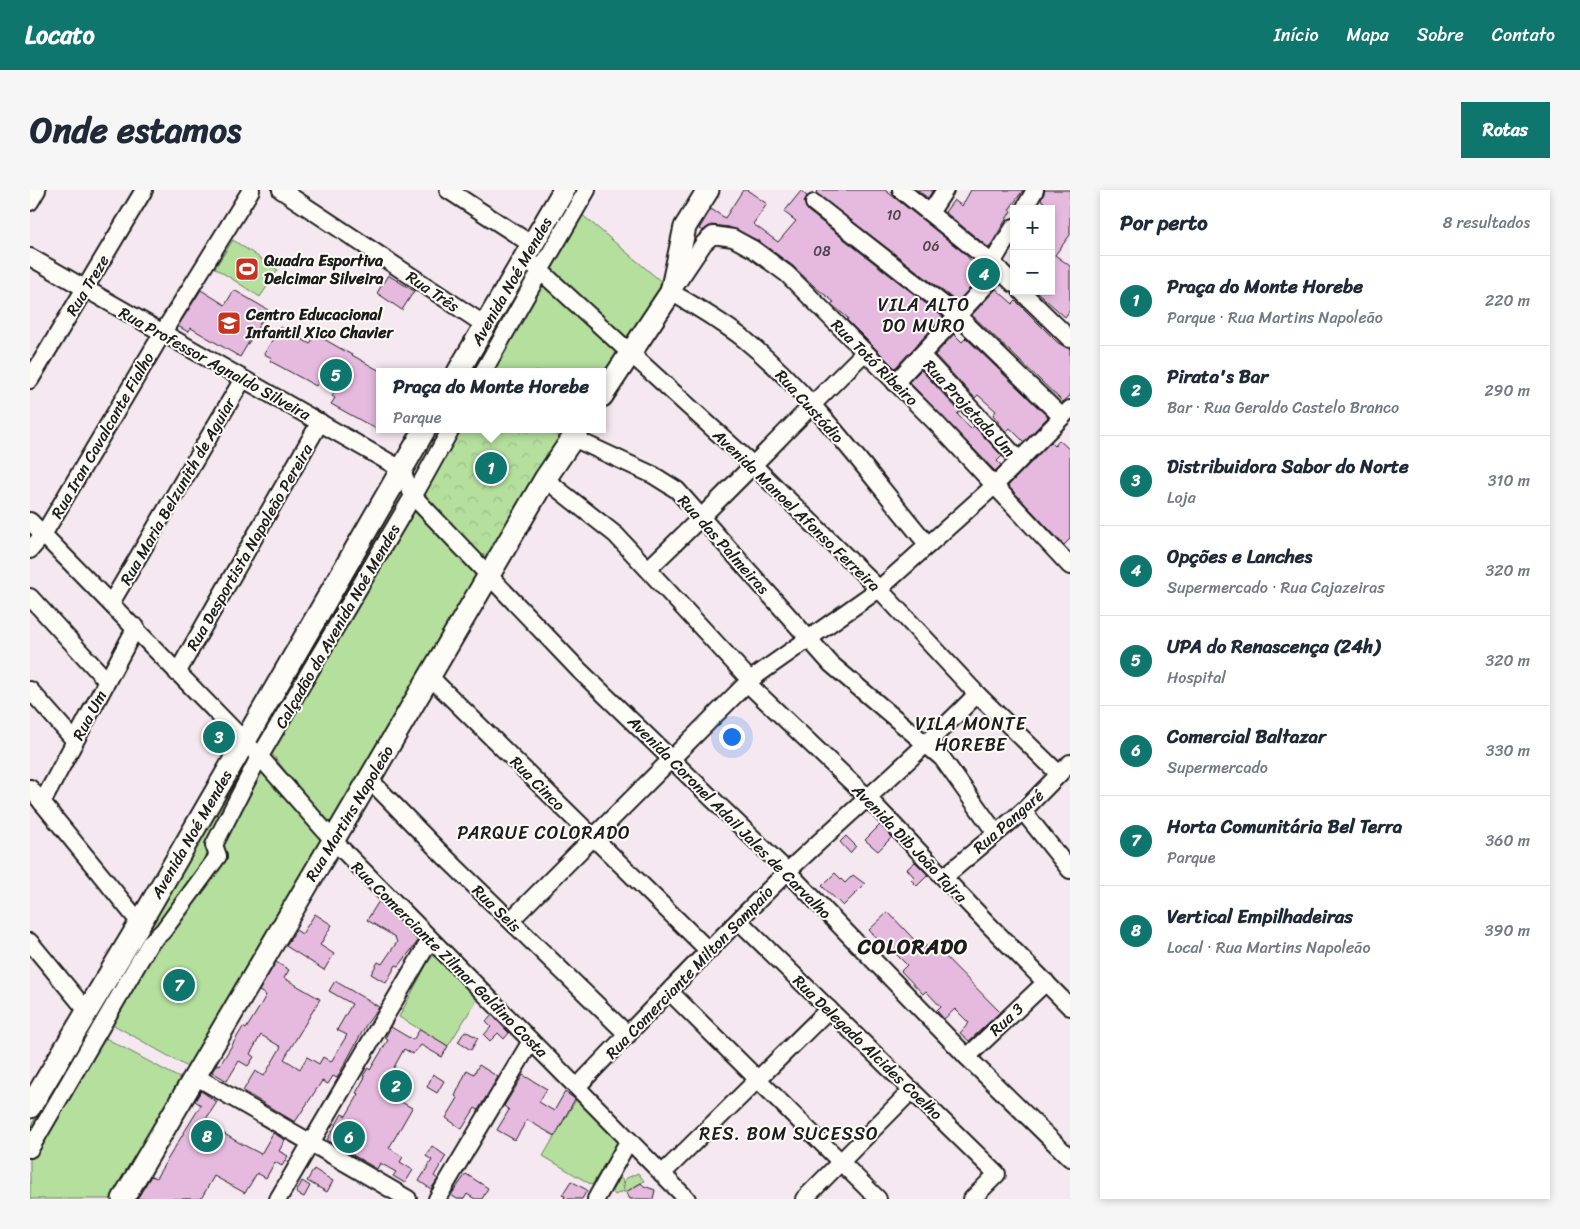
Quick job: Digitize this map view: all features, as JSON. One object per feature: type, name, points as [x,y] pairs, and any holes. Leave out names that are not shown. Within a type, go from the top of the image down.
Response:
[{"type":"main road","name":"Avenida Noé Mendes","points":[[460,368],[564,190]]},
{"type":"main road","points":[[606,390],[671,292],[685,226],[708,190]]},
{"type":"main road","name":"Avenida Noé Mendes","points":[[30,1107],[140,923],[255,752],[401,468],[423,433]]},
{"type":"main road","name":"Rua Martins Napoleão","points":[[123,1199],[332,839],[430,677],[488,574],[545,479],[576,433]]},
{"type":"street","points":[[30,202],[37,190]]},
{"type":"street","name":"Rua Treze","points":[[30,380],[144,190]]},
{"type":"street","name":"Rua Iran Cavalcante Fialho","points":[[30,550],[43,535],[162,334],[251,190]]},
{"type":"street","name":"Rua Três","points":[[281,190],[485,325]]},
{"type":"street","name":"Avenida Manoel Afonso Ferreira","points":[[448,190],[528,250],[631,355],[754,466],[879,589],[977,694],[1065,771]]},
{"type":"street","points":[[485,368],[587,190]]},
{"type":"street","points":[[901,190],[1010,280]]},
{"type":"street","points":[[930,213],[945,190]]},
{"type":"street","points":[[1026,205],[1034,190]]},
{"type":"street","points":[[511,920],[749,682],[879,589],[994,486],[1066,413],[958,316],[814,203]]},
{"type":"street","name":"Rua Totó Ribeiro","points":[[671,292],[707,239],[719,234],[733,238],[753,249],[787,274],[865,352],[1070,566]]},
{"type":"street","points":[[895,383],[958,316],[996,267],[1010,236]]},
{"type":"street","name":"Rua Professor Agnaldo Silveira","points":[[30,257],[162,334],[401,468]]},
{"type":"street","name":"Rua Custódio","points":[[671,292],[720,321],[745,339],[812,404],[928,545]]},
{"type":"street","points":[[1026,295],[1068,331]]},
{"type":"street","points":[[648,569],[754,466],[812,404],[865,352]]},
{"type":"street","name":"Rua Projetada Um","points":[[921,355],[1019,460]]},
{"type":"street","name":"Rua Maria Belzunith de Aguiar","points":[[111,603],[243,379]]},
{"type":"street","name":"Rua Desportista Napoleão Pereira","points":[[177,673],[320,422]]},
{"type":"street","name":"Calçadão da Avenida Noé Mendes","points":[[30,1149],[150,943],[163,931],[218,856],[214,845],[255,752],[413,495],[449,433]]},
{"type":"street","name":"Rua das Palmeiras","points":[[576,433],[667,484],[703,517],[809,640]]},
{"type":"street","name":"Avenida Coronel Adail Jales de Carvalho","points":[[401,468],[413,496],[580,670],[788,872],[967,1057],[1070,1158]]},
{"type":"street","name":"Avenida Dib João Tajra","points":[[545,479],[616,535],[749,682],[867,797],[1070,1006]]},
{"type":"street","name":"Rua Comerciante Zilmar Galdino Costa","points":[[30,521],[136,627],[177,673],[255,752],[332,839],[687,1199]]},
{"type":"street","points":[[30,597],[107,681]]},
{"type":"street","name":"Rua Um","points":[[42,803],[136,627]]},
{"type":"street","points":[[809,640],[831,664],[928,744],[952,769],[995,832]]},
{"type":"street","name":"Rua Cinco","points":[[430,677],[709,951]]},
{"type":"street","points":[[30,690],[75,741]]},
{"type":"street","name":"Rua Comerciante Milton Sampaio","points":[[577,1087],[788,872],[867,797],[928,744],[977,694]]},
{"type":"street","name":"Rua Pangaré","points":[[944,877],[1022,811],[1065,771]]},
{"type":"street","name":"Rua Seis","points":[[369,779],[440,852],[628,1035]]},
{"type":"street","points":[[30,788],[140,923]]},
{"type":"street","points":[[1022,811],[1070,870]]},
{"type":"street","name":"Rua Delegado Alcides Coelho","points":[[739,921],[997,1174],[972,1199]]},
{"type":"street","points":[[278,1199],[430,940]]},
{"type":"street","points":[[30,942],[87,1011]]},
{"type":"street","name":"Rua 3","points":[[967,1057],[1046,982]]},
{"type":"street","points":[[670,992],[878,1199]]},
{"type":"street","points":[[662,1174],[829,1009]]},
{"type":"street","points":[[437,1199],[531,1041]]},
{"type":"street","points":[[195,1076],[408,1199]]},
{"type":"street","points":[[804,1199],[912,1090]]},
{"type":"street","points":[[596,1199],[629,1140]]},
{"type":"green space","points":[[567,202],[663,283],[629,342],[534,256]]},
{"type":"green space","name":"Quadra Esportiva Delcimar Silveira","points":[[233,240],[278,270],[260,297],[215,268]]},
{"type":"green space","points":[[542,281],[622,354],[606,376],[606,368],[492,368]]},
{"type":"green space","points":[[456,433],[551,433],[563,438],[486,564],[421,497]]},
{"type":"green space","points":[[551,433],[566,433],[563,438]]},
{"type":"green space","points":[[413,505],[480,577],[331,830],[269,750]]},
{"type":"green space","points":[[246,754],[324,841],[191,1069],[100,1017]]},
{"type":"green space","points":[[435,954],[478,998],[448,1046],[399,1017],[428,962]]},
{"type":"green space","points":[[87,1028],[185,1081],[116,1199],[30,1199],[30,1127]]},
{"type":"green space","points":[[577,1098],[621,1137],[592,1185],[543,1156]]},
{"type":"green space","points":[[638,1173],[644,1181],[623,1192],[625,1179]]},
{"type":"green space","points":[[620,1177],[623,1181],[621,1192],[615,1195],[612,1191]]},
{"type":"building","points":[[743,190],[747,190],[767,204],[753,224],[778,242],[796,221],[784,212],[801,191],[807,196],[804,202],[808,211],[943,317],[895,368],[847,320],[848,318],[831,304],[834,302],[793,266],[759,241],[729,227],[711,225],[702,231],[699,229],[711,209],[725,218]]},
{"type":"building","points":[[819,190],[885,190],[964,253],[980,271],[983,268],[986,271],[957,302],[816,193]]},
{"type":"building","points":[[917,190],[933,190],[928,198]]},
{"type":"building","points":[[971,190],[1023,190],[1012,205],[1010,205],[1010,213],[989,248],[945,212],[954,200],[962,206]]},
{"type":"building","points":[[1045,190],[1070,190],[1070,235],[1055,255],[1055,205],[1042,205],[1044,202],[1041,200]]},
{"type":"building","points":[[1055,255],[1070,266],[1070,310],[1065,317],[1040,295],[1055,295]]},
{"type":"building","points":[[388,275],[414,291],[402,310],[377,293]]},
{"type":"building","points":[[996,289],[1013,304],[1016,301],[1058,343],[1070,349],[1070,396],[1063,402],[972,315]]},
{"type":"building","name":"Centro Educacional Infantil Xico Chavier","points":[[201,290],[225,305],[234,290],[268,310],[240,357],[191,328],[188,332],[178,326]]},
{"type":"building","points":[[280,327],[310,344],[315,334],[376,369],[376,429],[331,404],[335,398],[332,396],[338,384],[322,375],[316,386],[270,361],[272,358],[264,354]]},
{"type":"building","points":[[954,334],[962,342],[966,338],[1048,417],[1024,442],[1010,428],[1006,432],[993,415],[996,411],[978,395],[975,398],[935,355]]},
{"type":"building","points":[[921,370],[960,412],[957,414],[971,429],[974,426],[1002,456],[997,461],[1001,465],[995,471],[909,382]]},
{"type":"building","points":[[1059,440],[1070,450],[1070,539],[1064,545],[1008,486],[1051,442],[1055,446]]},
{"type":"building","points":[[880,825],[892,837],[878,851],[865,840]]},
{"type":"building","points":[[846,836],[856,846],[850,853],[840,842]]},
{"type":"building","points":[[915,862],[928,875],[917,886],[911,880],[914,877],[907,869]]},
{"type":"building","points":[[835,873],[845,883],[853,875],[865,884],[843,906],[822,886]]},
{"type":"building","points":[[379,901],[418,941],[399,966],[396,965],[386,983],[371,974],[378,962],[382,964],[397,942],[395,937],[367,920]]},
{"type":"building","points":[[888,912],[923,949],[931,942],[1000,1012],[969,1041],[960,1033],[969,1023],[955,1009],[944,1019],[937,1011],[941,1007],[926,991],[923,994],[901,971],[907,965],[881,939],[879,941],[869,930]]},
{"type":"building","points":[[315,914],[332,925],[320,945],[334,954],[324,970],[286,946],[296,930],[302,934]]},
{"type":"building","points":[[276,962],[289,970],[284,978],[320,999],[284,1059],[300,1069],[307,1057],[319,1064],[323,1057],[331,1062],[347,1035],[337,1030],[352,1004],[329,991],[335,981],[379,1007],[366,1025],[337,1078],[333,1076],[328,1084],[322,1081],[295,1122],[243,1091],[255,1071],[264,1076],[281,1047],[261,1035],[250,1054],[254,1057],[248,1066],[239,1061],[227,1081],[212,1072],[217,1064],[220,1065],[243,1027],[246,1029],[259,1008],[266,995],[259,991]]},
{"type":"building","points":[[492,1015],[509,1033],[504,1039],[498,1033],[490,1041],[484,1035],[491,1027],[486,1022]]},
{"type":"building","points":[[391,1027],[413,1040],[420,1029],[448,1046],[442,1057],[421,1045],[413,1054],[404,1049],[393,1069],[410,1080],[398,1100],[412,1108],[389,1148],[403,1157],[400,1162],[413,1170],[405,1183],[393,1176],[396,1172],[380,1163],[377,1169],[327,1140],[342,1114],[346,1116],[359,1094],[356,1093],[365,1077],[363,1076],[368,1068],[370,1070],[388,1040],[385,1038]]},
{"type":"building","points":[[465,1031],[478,1038],[471,1050],[458,1042]]},
{"type":"building","points":[[479,1065],[498,1077],[478,1110],[475,1108],[462,1129],[446,1118],[458,1098],[455,1096],[467,1070],[474,1074]]},
{"type":"building","points":[[433,1074],[444,1081],[437,1093],[427,1087]]},
{"type":"building","points":[[523,1075],[547,1089],[539,1102],[554,1111],[565,1092],[575,1099],[555,1136],[527,1120],[515,1140],[497,1130],[509,1110],[504,1106]]},
{"type":"building","points":[[201,1091],[217,1102],[204,1122],[261,1154],[273,1133],[285,1140],[279,1151],[288,1156],[282,1166],[275,1162],[266,1178],[257,1173],[245,1193],[214,1176],[201,1199],[137,1199],[151,1176],[156,1178],[201,1105],[195,1101]]},
{"type":"building","points":[[432,1146],[446,1156],[434,1176],[438,1179],[431,1189],[419,1181],[432,1160],[426,1156]]},
{"type":"building","points":[[314,1169],[333,1181],[327,1192],[307,1181]]},
{"type":"building","points":[[466,1174],[488,1188],[482,1199],[475,1199],[467,1194],[464,1199],[457,1199],[451,1195]]},
{"type":"building","points":[[302,1181],[310,1186],[304,1197],[296,1193]]},
{"type":"building","points":[[571,1181],[587,1190],[582,1199],[564,1199],[565,1196],[562,1195]]},
{"type":"building","points":[[641,1183],[655,1190],[653,1199],[630,1199],[626,1192]]},
{"type":"place","name":"Quadra Esportiva Delcimar Silveira","points":[[247,269]]},
{"type":"place","name":"Opções e Lanches","points":[[984,274]]},
{"type":"place","name":"Centro Educacional Infantil Xico Chavier","points":[[229,323]]},
{"type":"place","name":"UPA do Renascença (24h)","points":[[336,375]]},
{"type":"place","name":"Praça do Monte Horebe","points":[[491,468]]},
{"type":"place","name":"Distribuidora Sabor do Norte","points":[[219,737]]},
{"type":"place","name":"Horta Comunitária Bel Terra","points":[[179,985]]},
{"type":"place","name":"Pirata's Bar","points":[[396,1086]]},
{"type":"place","name":"Vertical Empilhadeiras","points":[[207,1136]]},
{"type":"place","name":"Comercial Baltazar","points":[[349,1137]]},
{"type":"district","name":"VILA ALTO DO MURO","points":[[924,315]]},
{"type":"district","name":"VILA MONTE HOREBE","points":[[971,734]]},
{"type":"district","name":"PARQUE COLORADO","points":[[544,833]]},
{"type":"district","name":"COLORADO","points":[[913,947]]},
{"type":"district","name":"RES. BOM SUCESSO","points":[[789,1134]]}]
